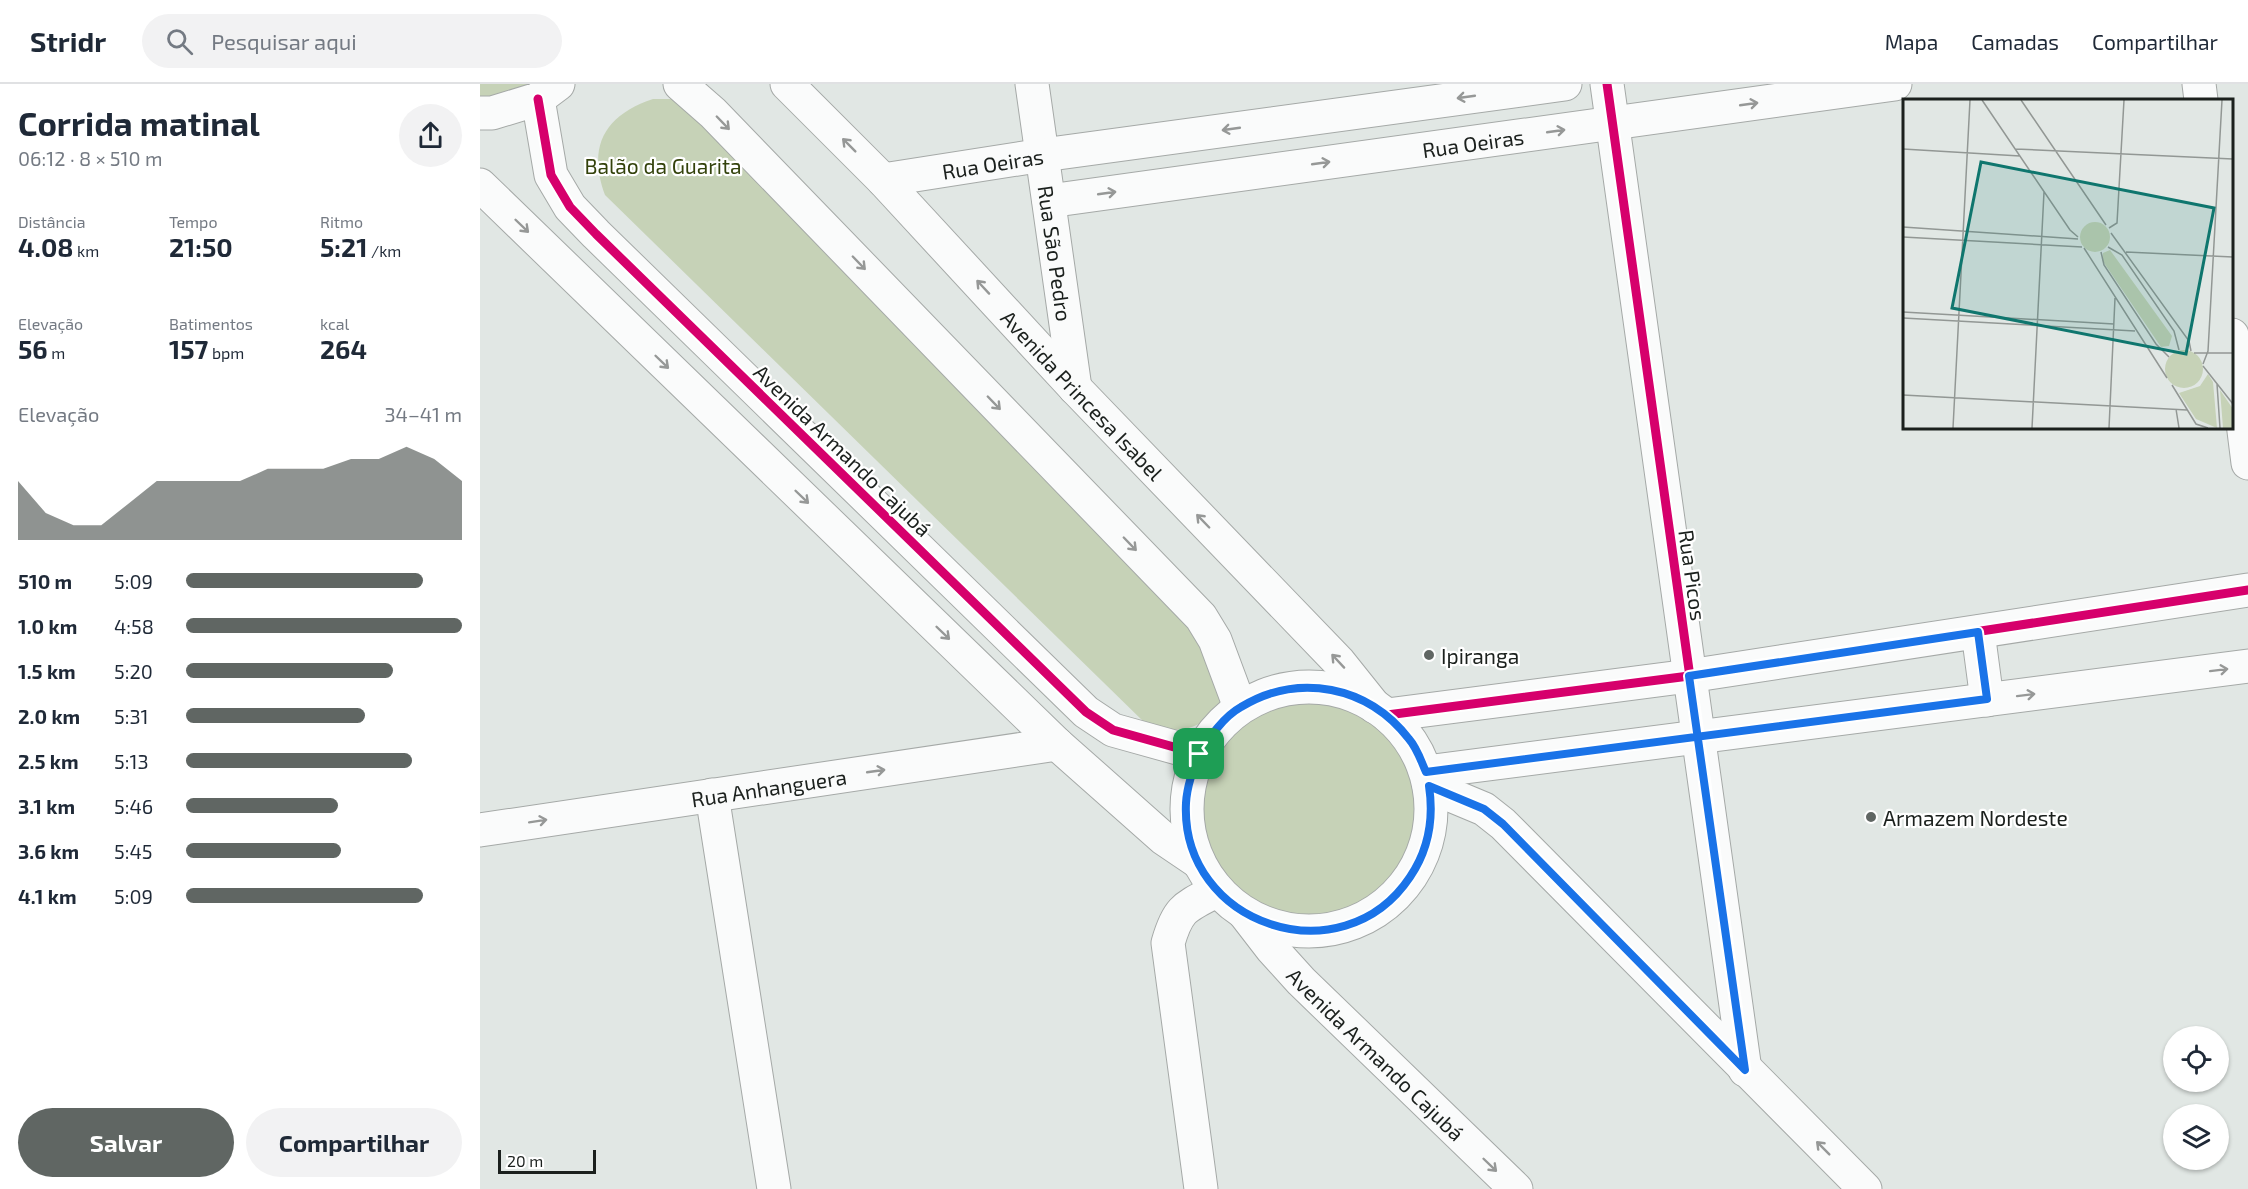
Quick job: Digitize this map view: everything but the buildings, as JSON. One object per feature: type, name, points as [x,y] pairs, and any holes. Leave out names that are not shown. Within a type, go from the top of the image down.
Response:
[{"type":"street","points":[[680,84],[713,113],[1201,617],[1215,640],[1240,707],[1261,697],[1285,690],[1309,687],[1334,690],[1373,706],[1689,676],[2248,590]]},
{"type":"street","name":"Avenida Princesa Isabel","points":[[787,84],[883,180],[1076,388],[1339,662],[1373,706],[1411,740],[1427,779]]},
{"type":"street","name":"Rua São Pedro","points":[[1032,84],[1076,388]]},
{"type":"street","name":"Rua Oeiras","points":[[883,180],[1043,155],[1565,84]]},
{"type":"street","name":"Rua Picos","points":[[1607,84],[1745,1070]]},
{"type":"street","name":"Rua Oeiras","points":[[1049,201],[1895,84]]},
{"type":"street","points":[[2199,84],[2201,99]]},
{"type":"street","points":[[480,113],[492,113],[548,91]]},
{"type":"street","name":"Avenida Armando Cajubá","points":[[548,91],[551,175],[570,207],[596,234],[1086,712],[1113,730],[1199,754]]},
{"type":"street","points":[[1273,123],[1281,169]]},
{"type":"street","name":"Avenida Armando Cajubá","points":[[480,185],[1057,744],[1163,838],[1197,861]]},
{"type":"street","points":[[2233,343],[2248,463]]},
{"type":"street","points":[[1978,632],[1987,699]]},
{"type":"street","points":[[1427,779],[1698,737],[2248,666]]},
{"type":"street","name":"Avenida Armando Cajubá","points":[[1240,707],[1214,733],[1199,754],[1190,778],[1186,802],[1187,827],[1197,861],[1216,891],[1244,913],[1277,928],[1323,931],[1356,922],[1385,905],[1402,889],[1419,863],[1430,833],[1432,802],[1427,779]]},
{"type":"street","name":"Rua Anhanguera","points":[[480,830],[1057,744]]},
{"type":"street","points":[[1427,779],[1484,809],[1503,824],[1864,1189]]},
{"type":"street","points":[[712,795],[774,1189]]},
{"type":"street","points":[[1201,1189],[1168,943],[1173,925],[1183,908],[1216,891]]},
{"type":"street","name":"Avenida Armando Cajubá","points":[[1244,913],[1301,981],[1516,1189]]},
{"type":"green space","points":[[480,84],[545,84],[480,109]]},
{"type":"green space","name":"Balão da Guarita","points":[[653,99],[674,99],[699,113],[1223,649],[1225,697],[1220,708],[1211,717],[1194,726],[1178,730],[1146,724],[605,195],[598,162],[604,135],[612,123],[623,114]]},
{"type":"green space","points":[[1310,697],[1331,699],[1352,705],[1388,729],[1412,765],[1418,786],[1420,807],[1418,828],[1412,849],[1388,885],[1352,909],[1331,915],[1310,917],[1289,915],[1268,909],[1232,885],[1208,849],[1202,828],[1200,807],[1202,786],[1208,765],[1232,729],[1268,705],[1289,699]]},
{"type":"cycle path","points":[[1607,84],[1745,1070]]},
{"type":"cycle path","points":[[538,99],[551,175],[570,207],[596,234],[1086,712],[1113,730],[1199,754]]},
{"type":"cycle path","points":[[1387,715],[1689,676],[2248,590]]},
{"type":"place","name":"Ipiranga","points":[[1429,655]]},
{"type":"place","name":"Armazem Nordeste","points":[[1871,817]]},
{"type":"route","points":[[1199,754],[1190,778],[1186,802],[1187,827],[1197,861],[1216,891],[1244,913],[1277,928],[1323,931],[1345,926],[1385,905],[1402,889],[1419,863],[1430,833],[1432,802],[1429,786],[1484,809],[1503,824],[1745,1070],[1721,904],[1698,737],[1689,676],[1978,632],[1987,699],[1698,737],[1426,772],[1411,740],[1387,715],[1357,697],[1334,690],[1309,687],[1285,690],[1261,697],[1240,707],[1214,733],[1199,754]]}]
